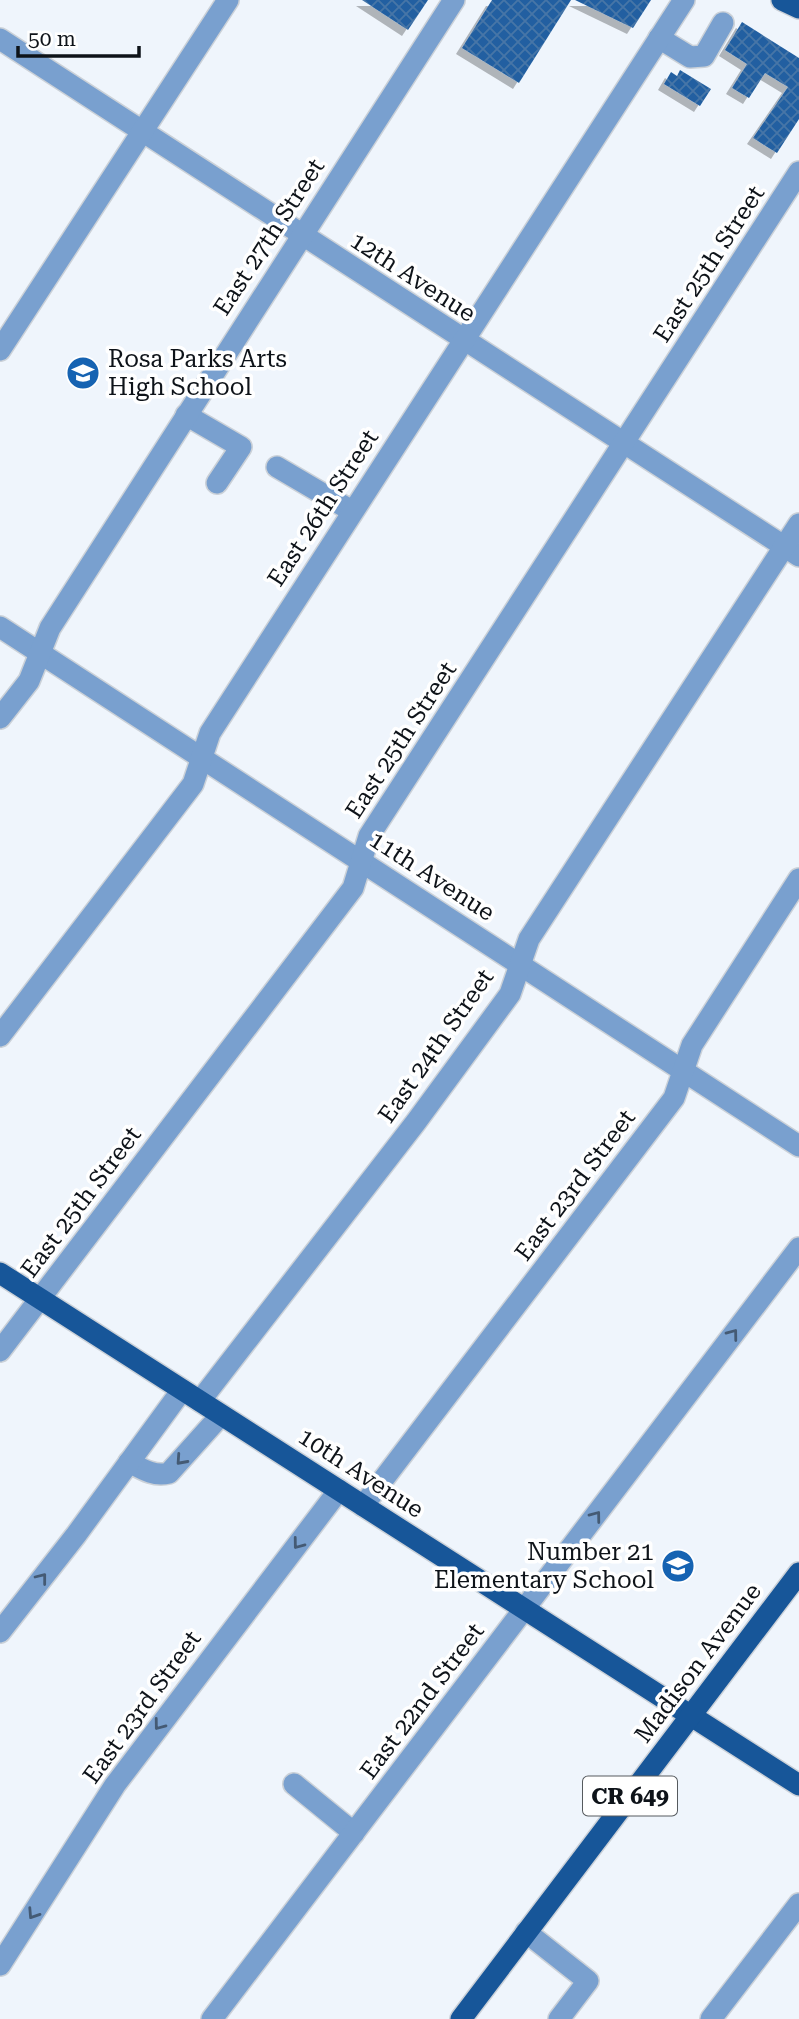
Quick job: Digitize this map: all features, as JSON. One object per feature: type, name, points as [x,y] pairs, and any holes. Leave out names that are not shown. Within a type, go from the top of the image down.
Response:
[{"type":"main road","points":[[782,0],[799,8]]},
{"type":"main road","name":"10th Avenue","points":[[0,1273],[799,1785]]},
{"type":"main road","name":"Madison Avenue","points":[[461,2019],[799,1573]]},
{"type":"street","points":[[0,350],[228,0]]},
{"type":"street","name":"East 27th Street","points":[[0,718],[29,681],[50,628],[300,235],[454,0]]},
{"type":"street","name":"East 26th Street","points":[[0,1036],[193,784],[210,733],[684,0]]},
{"type":"street","points":[[659,38],[690,57],[704,56],[723,23]]},
{"type":"street","name":"12th Avenue","points":[[0,39],[792,551]]},
{"type":"street","name":"East 25th Street","points":[[0,1351],[353,888],[369,836],[799,172]]},
{"type":"street","points":[[186,415],[241,447],[217,483]]},
{"type":"street","points":[[277,467],[352,511]]},
{"type":"street","name":"East 24th Street","points":[[0,1632],[129,1462],[191,1395],[416,1122],[510,994],[529,939],[792,551],[799,524]]},
{"type":"street","name":"11th Avenue","points":[[0,627],[799,1146]]},
{"type":"street","name":"East 23rd Street","points":[[363,1506],[674,1098],[692,1045],[799,879]]},
{"type":"street","name":"East 22nd Street","points":[[212,2019],[799,1248]]},
{"type":"street","points":[[129,1462],[145,1471],[162,1475],[169,1473],[221,1415]]},
{"type":"street","name":"East 23rd Street","points":[[0,1965],[115,1785],[339,1490]]},
{"type":"street","points":[[294,1784],[354,1833]]},
{"type":"street","points":[[711,2019],[799,1904]]},
{"type":"street","points":[[526,1932],[588,1981],[559,2019]]},
{"type":"building","points":[[362,0],[428,0],[408,30]]},
{"type":"building","points":[[492,0],[571,0],[519,83],[462,48]]},
{"type":"building","points":[[575,0],[651,0],[633,28]]},
{"type":"building","points":[[742,22],[799,58],[799,119],[777,153],[753,138],[788,87],[765,73],[749,98],[732,88],[747,64],[725,50]]},
{"type":"building","points":[[680,70],[711,89],[700,106],[664,84],[671,72],[677,76]]},
{"type":"place","name":"Rosa Parks Arts High School","points":[[83,373]]},
{"type":"place","name":"Number 21 Elementary School","points":[[678,1566]]}]
